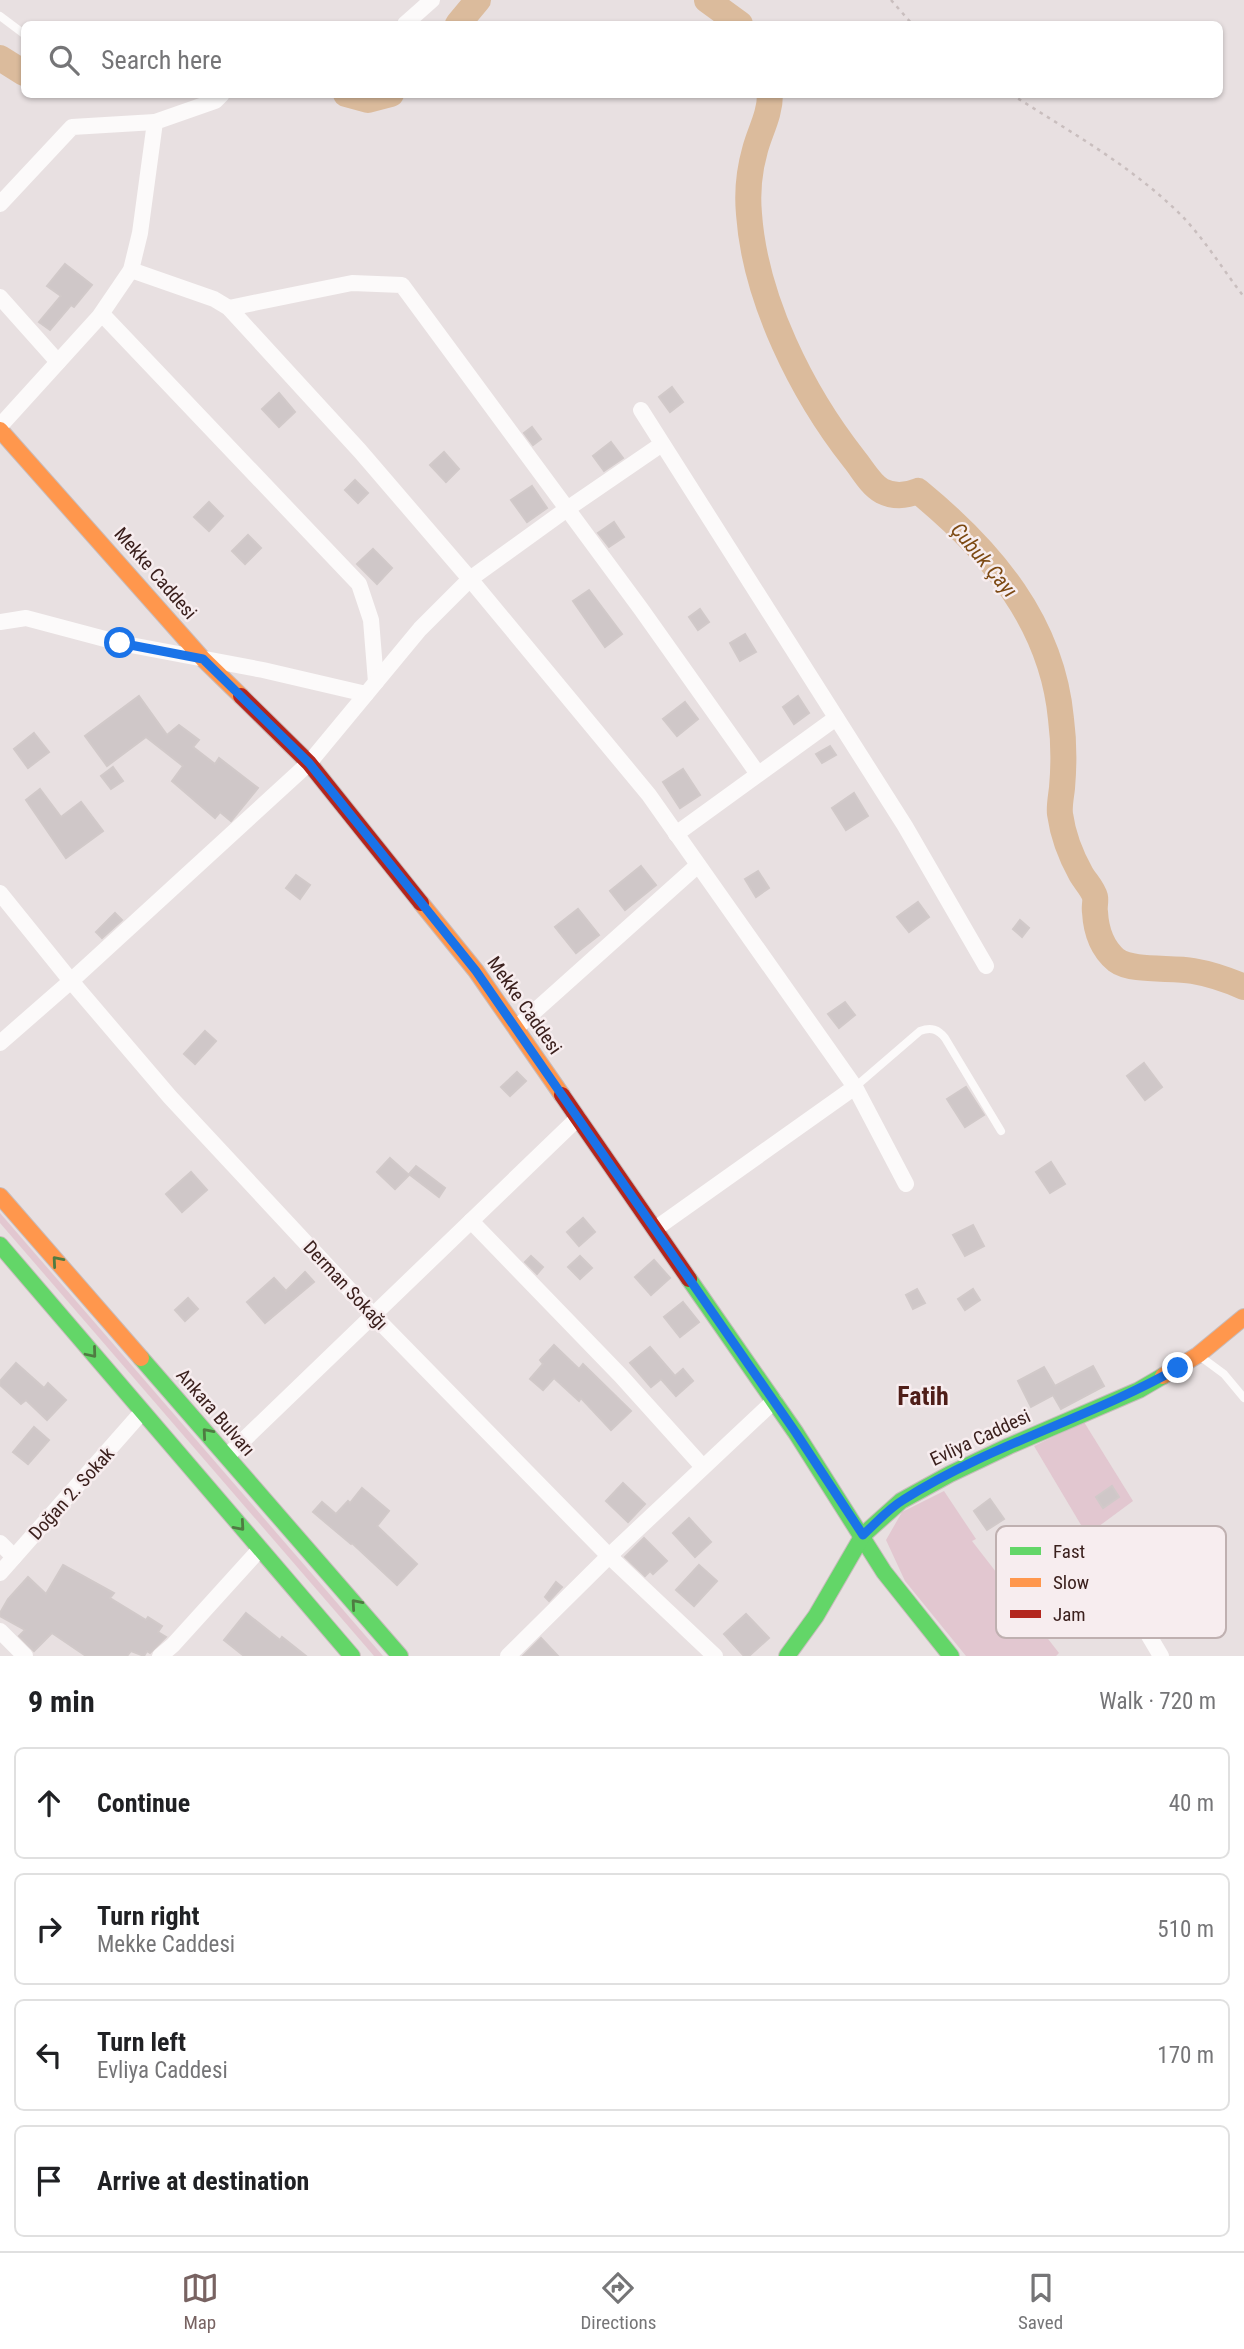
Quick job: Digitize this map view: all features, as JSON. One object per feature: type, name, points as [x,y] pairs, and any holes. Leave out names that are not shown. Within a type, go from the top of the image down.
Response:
[{"type":"street","points":[[408,21],[432,0]]},
{"type":"street","points":[[0,204],[72,127],[155,122],[218,98]]},
{"type":"street","points":[[0,428],[102,314],[131,270],[140,233],[155,122]]},
{"type":"street","points":[[131,270],[214,299],[229,308],[360,451],[470,579],[649,795],[855,1087],[906,1184]]},
{"type":"street","points":[[229,308],[352,283],[402,285],[758,774]]},
{"type":"street","points":[[0,298],[58,362]]},
{"type":"street","points":[[102,314],[359,584],[371,620],[371,688]]},
{"type":"street","points":[[641,410],[905,826],[986,965]]},
{"type":"street","name":"Mekke Caddesi","points":[[0,428],[203,659],[309,763],[476,971],[774,1401],[863,1535],[884,1572],[951,1656]]},
{"type":"street","points":[[0,1043],[309,763],[420,629],[470,579],[662,444]]},
{"type":"street","points":[[0,622],[26,618],[120,643],[371,688]]},
{"type":"street","points":[[676,834],[836,718]]},
{"type":"street","points":[[516,1028],[698,865]]},
{"type":"street","name":"Derman Sokağı","points":[[0,893],[170,1097],[373,1315],[609,1556],[715,1656]]},
{"type":"street","points":[[655,1229],[855,1087]]},
{"type":"street","points":[[227,1456],[578,1118]]},
{"type":"street","name":"Ankara Bulvarı","points":[[0,1196],[400,1656]]},
{"type":"street","points":[[471,1221],[621,1376],[703,1467]]},
{"type":"street","points":[[1,1249],[352,1656]]},
{"type":"street","name":"Evliya Caddesi","points":[[788,1656],[816,1616],[863,1535],[901,1501],[950,1474],[1139,1390],[1198,1355],[1244,1317]]},
{"type":"street","points":[[508,1656],[609,1556],[774,1401]]},
{"type":"street","name":"Doğan 2. Sokak","points":[[0,1573],[142,1412]]},
{"type":"street","points":[[0,1544],[14,1557]]},
{"type":"street","points":[[160,1656],[260,1549]]},
{"type":"street","points":[[0,1631],[25,1656]]},
{"type":"street","points":[[1151,1638],[1161,1656]]},
{"type":"lane","points":[[0,16],[21,32]]},
{"type":"lane","points":[[855,1087],[920,1031],[937,1030],[945,1038],[1001,1131]]},
{"type":"lane","points":[[1198,1355],[1217,1367],[1244,1398]]},
{"type":"path","points":[[891,0],[909,21]]},
{"type":"path","points":[[1017,98],[1116,162],[1162,197],[1184,218],[1244,297]]},
{"type":"shaded area","points":[[0,1213],[383,1656],[374,1656],[0,1223]]},
{"type":"shaded area","points":[[1084,1422],[1133,1501],[1099,1526],[1082,1526],[1034,1446]]},
{"type":"shaded area","points":[[944,1491],[976,1539],[972,1541],[996,1572],[996,1638],[1047,1638],[1059,1653],[1056,1656],[966,1656],[905,1581],[886,1540],[902,1512]]},
{"type":"building","points":[[65,264],[92,285],[50,330],[39,322],[61,296],[47,286]]},
{"type":"building","points":[[672,387],[683,402],[670,412],[659,397]]},
{"type":"building","points":[[279,393],[295,412],[279,427],[262,409]]},
{"type":"building","points":[[532,427],[541,439],[533,445],[524,433]]},
{"type":"building","points":[[611,442],[623,458],[604,471],[593,456]]},
{"type":"building","points":[[444,452],[459,469],[446,482],[430,465]]},
{"type":"building","points":[[355,480],[368,493],[358,503],[345,490]]},
{"type":"building","points":[[532,486],[547,508],[527,522],[511,500]]},
{"type":"building","points":[[209,502],[223,516],[209,531],[194,517]]},
{"type":"building","points":[[614,522],[624,537],[609,547],[598,533]]},
{"type":"building","points":[[248,535],[261,548],[245,564],[232,551]]},
{"type":"building","points":[[373,549],[392,568],[377,584],[357,564]]},
{"type":"building","points":[[589,590],[622,634],[605,647],[573,601]]},
{"type":"building","points":[[700,609],[709,622],[698,630],[689,617]]},
{"type":"building","points":[[745,634],[756,652],[740,661],[730,643]]},
{"type":"building","points":[[139,696],[167,735],[179,725],[199,740],[193,747],[215,764],[219,758],[258,788],[231,821],[220,812],[215,818],[172,781],[183,766],[146,737],[107,766],[85,736]]},
{"type":"building","points":[[798,696],[809,713],[794,724],[783,707]]},
{"type":"building","points":[[685,702],[698,719],[677,736],[663,719]]},
{"type":"building","points":[[34,733],[49,752],[28,768],[14,749]]},
{"type":"building","points":[[830,746],[836,755],[822,763],[816,754]]},
{"type":"building","points":[[113,767],[123,781],[111,789],[101,776]]},
{"type":"building","points":[[683,769],[700,795],[680,808],[663,782]]},
{"type":"building","points":[[40,789],[61,817],[81,802],[103,831],[66,858],[26,800]]},
{"type":"building","points":[[854,793],[868,816],[846,830],[832,808]]},
{"type":"building","points":[[641,866],[656,885],[625,910],[610,891]]},
{"type":"building","points":[[758,871],[769,888],[756,897],[745,879]]},
{"type":"building","points":[[296,875],[310,885],[300,899],[286,888]]},
{"type":"building","points":[[918,902],[929,917],[909,932],[897,917]]},
{"type":"building","points":[[578,909],[599,935],[576,953],[555,927]]},
{"type":"building","points":[[115,913],[122,920],[102,938],[96,932]]},
{"type":"building","points":[[1020,920],[1029,928],[1022,937],[1013,929]]},
{"type":"building","points":[[845,1002],[855,1015],[839,1028],[828,1014]]},
{"type":"building","points":[[205,1031],[216,1041],[195,1064],[184,1054]]},
{"type":"building","points":[[1144,1063],[1162,1087],[1145,1100],[1127,1076]]},
{"type":"building","points":[[517,1072],[526,1081],[510,1096],[501,1087]]},
{"type":"building","points":[[966,1087],[984,1115],[965,1127],[947,1099]]},
{"type":"building","points":[[390,1158],[409,1175],[395,1189],[377,1172]]},
{"type":"building","points":[[1051,1162],[1065,1184],[1050,1193],[1036,1172]]},
{"type":"building","points":[[416,1166],[445,1188],[439,1197],[409,1174]]},
{"type":"building","points":[[191,1172],[207,1190],[182,1212],[166,1194]]},
{"type":"building","points":[[583,1218],[595,1232],[579,1246],[567,1232]]},
{"type":"building","points":[[973,1225],[984,1246],[965,1256],[953,1235]]},
{"type":"building","points":[[531,1256],[543,1267],[537,1274],[525,1262]]},
{"type":"building","points":[[580,1256],[592,1268],[580,1279],[568,1267]]},
{"type":"building","points":[[654,1260],[670,1278],[651,1295],[635,1277]]},
{"type":"building","points":[[305,1272],[314,1282],[265,1323],[247,1302],[274,1278],[286,1291]]},
{"type":"building","points":[[917,1289],[925,1303],[913,1309],[906,1295]]},
{"type":"building","points":[[973,1289],[980,1300],[965,1310],[958,1299]]},
{"type":"building","points":[[188,1298],[198,1309],[185,1321],[175,1310]]},
{"type":"building","points":[[683,1302],[699,1322],[680,1337],[664,1317]]},
{"type":"building","points":[[554,1345],[579,1369],[583,1364],[631,1411],[611,1430],[581,1398],[579,1401],[554,1378],[543,1390],[530,1379],[543,1364],[540,1360]]},
{"type":"building","points":[[650,1347],[675,1376],[683,1369],[693,1381],[676,1396],[661,1379],[651,1387],[630,1363]]},
{"type":"building","points":[[16,1363],[44,1388],[48,1383],[66,1400],[47,1420],[26,1400],[21,1404],[0,1385],[0,1381]]},
{"type":"building","points":[[1093,1366],[1104,1386],[1061,1409],[1053,1395],[1031,1407],[1018,1381],[1044,1367],[1055,1386]]},
{"type":"building","points":[[34,1427],[49,1440],[28,1464],[13,1452]]},
{"type":"building","points":[[623,1483],[645,1504],[628,1522],[606,1501]]},
{"type":"building","points":[[1112,1486],[1119,1497],[1103,1508],[1096,1497]]},
{"type":"building","points":[[362,1488],[389,1511],[377,1526],[417,1564],[397,1585],[352,1543],[313,1512],[322,1502],[336,1514],[348,1501],[350,1503]]},
{"type":"building","points":[[990,1499],[1004,1519],[987,1530],[974,1511]]},
{"type":"building","points":[[689,1518],[711,1542],[695,1557],[673,1533]]},
{"type":"building","points":[[644,1538],[667,1561],[653,1574],[650,1571],[645,1576],[625,1557]]},
{"type":"building","points":[[63,1565],[114,1593],[110,1598],[146,1620],[148,1617],[162,1626],[158,1632],[166,1637],[144,1656],[131,1651],[127,1656],[86,1656],[52,1633],[34,1651],[19,1636],[25,1630],[0,1616],[0,1613],[8,1599],[28,1577],[46,1594]]},
{"type":"building","points":[[699,1565],[717,1581],[694,1606],[676,1590]]},
{"type":"building","points":[[556,1582],[562,1587],[549,1601],[545,1597]]},
{"type":"building","points":[[246,1613],[280,1640],[282,1637],[306,1656],[244,1656],[224,1640]]},
{"type":"building","points":[[746,1614],[769,1638],[749,1656],[744,1656],[724,1634]]},
{"type":"building","points":[[541,1638],[558,1656],[523,1656]]},
{"type":"waterway","name":"Çubuk Çayı","points":[[460,21],[478,0]]},
{"type":"waterway","name":"Çubuk Çayı","points":[[707,0],[736,21]]},
{"type":"waterway","name":"Çubuk Çayı","points":[[0,58],[21,71]]},
{"type":"waterway","name":"Çubuk Çayı","points":[[361,98],[376,98]]},
{"type":"waterway","name":"Çubuk Çayı","points":[[770,98],[751,166],[749,214],[753,246],[771,311],[800,375],[816,405],[874,485],[895,495],[918,491],[945,514],[993,564],[1014,591],[1031,620],[1045,651],[1055,684],[1061,719],[1063,779],[1060,811],[1063,830],[1074,860],[1094,894],[1097,925],[1107,950],[1123,964],[1193,971],[1244,987]]},
{"type":"traffic: fast","points":[[0,1245],[352,1656]]},
{"type":"traffic: fast","points":[[689,1279],[796,1433],[884,1572],[951,1656]]},
{"type":"traffic: fast","points":[[141,1358],[400,1656]]},
{"type":"traffic: fast","points":[[787,1656],[816,1616],[863,1535],[901,1501],[950,1474],[1139,1390],[1163,1376]]},
{"type":"traffic: slow","points":[[0,430],[203,659],[241,696]]},
{"type":"traffic: slow","points":[[421,903],[476,971],[562,1095]]},
{"type":"traffic: slow","points":[[0,1196],[141,1358]]},
{"type":"traffic: slow","points":[[1163,1376],[1198,1355],[1244,1317]]},
{"type":"traffic: jam","points":[[241,696],[309,763],[421,903]]},
{"type":"traffic: jam","points":[[562,1095],[689,1279]]},
{"type":"district","name":"Fatih","points":[[923,1396]]},
{"type":"route","points":[[120,643],[203,659],[309,763],[476,971],[796,1433],[863,1535],[901,1501],[950,1474],[1118,1400],[1178,1368]]}]
